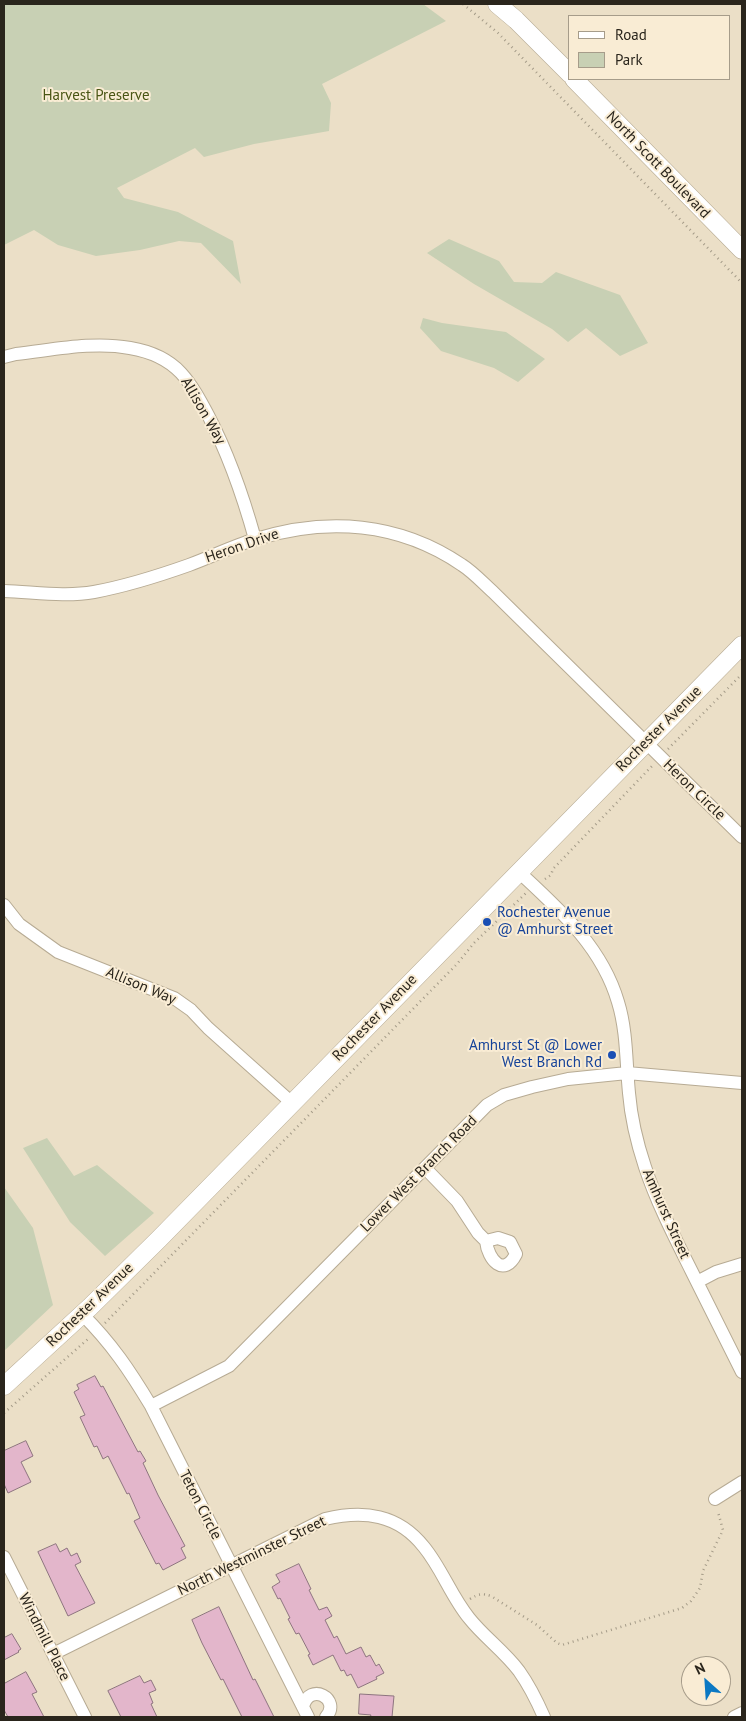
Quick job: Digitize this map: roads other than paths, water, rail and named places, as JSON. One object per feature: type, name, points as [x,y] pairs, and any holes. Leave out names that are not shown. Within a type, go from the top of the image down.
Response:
[{"type":"main road","points":[[497,4],[568,72]]},
{"type":"main road","name":"North Scott Boulevard","points":[[575,80],[742,250]]},
{"type":"main road","name":"Rochester Avenue","points":[[4,1386],[159,1239],[742,645]]},
{"type":"street","name":"Allison Way","points":[[4,357],[16,354],[99,346],[131,348],[159,356],[180,372],[195,392],[222,442],[240,488],[255,539]]},
{"type":"street","name":"Heron Drive","points":[[4,591],[70,595],[123,586],[189,566],[255,539],[288,530],[322,526],[355,526],[388,531],[420,542],[464,566],[646,742]]},
{"type":"street","name":"Heron Circle","points":[[646,742],[742,837]]},
{"type":"street","name":"Amhurst Street","points":[[519,872],[570,920],[583,935],[599,958],[608,977],[618,1003],[622,1021],[633,1120],[644,1164],[659,1207],[742,1372]]},
{"type":"street","name":"Allison Way","points":[[4,905],[19,924],[58,952],[174,998],[191,1010],[208,1028],[292,1103]]},
{"type":"street","name":"Lower West Branch Road","points":[[151,1406],[229,1366],[487,1106],[504,1096],[532,1087],[568,1079],[627,1073],[742,1083]]},
{"type":"street","points":[[425,1168],[457,1200],[478,1233],[486,1241]]},
{"type":"street","points":[[697,1282],[716,1272],[742,1264]]},
{"type":"street","name":"Teton Circle","points":[[82,1314],[98,1330],[129,1369],[151,1406],[230,1566],[306,1712]]},
{"type":"street","points":[[715,1499],[742,1482]]},
{"type":"street","name":"North Westminster Street","points":[[53,1654],[325,1519],[344,1514],[364,1514],[391,1520],[411,1533],[425,1548],[454,1598],[470,1619],[519,1671],[535,1697],[544,1717]]},
{"type":"street","name":"Windmill Place","points":[[4,1557],[9,1580],[53,1654],[85,1717]]},
{"type":"street","name":"Teton Circle","points":[[306,1712],[304,1702],[310,1696],[319,1694],[329,1701],[330,1710],[326,1717]]},
{"type":"street","points":[[734,1717],[742,1713]]},
{"type":"place","name":"Rochester Avenue @ Amhurst Street","points":[[487,922]]},
{"type":"place","name":"Amhurst St @ Lower West Branch Rd","points":[[612,1055]]},
{"type":"park label","name":"Harvest Preserve","points":[[96,96]]}]
